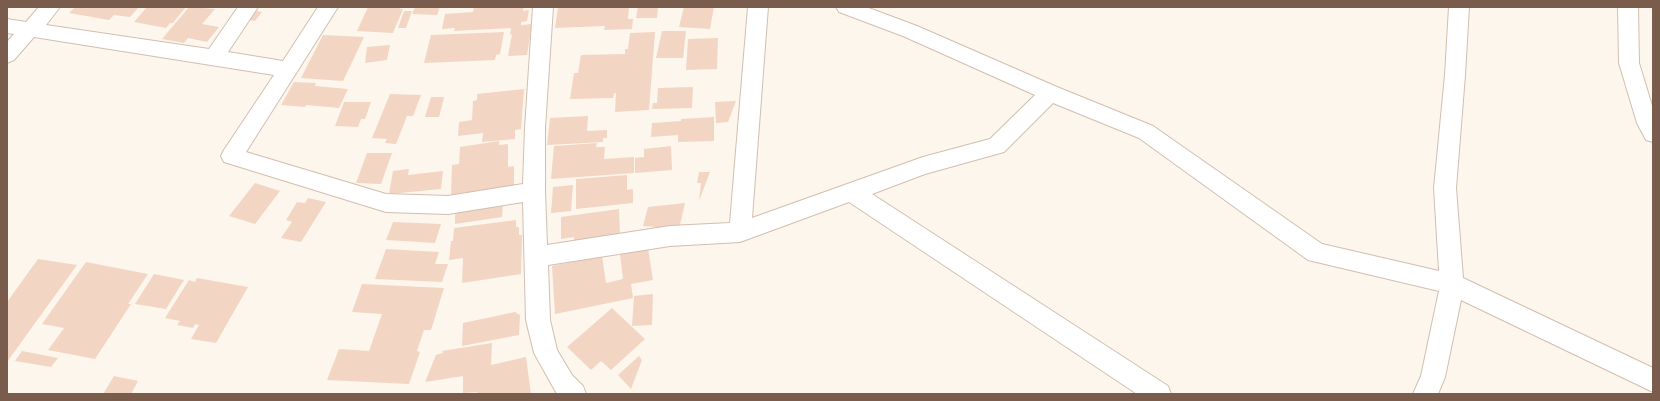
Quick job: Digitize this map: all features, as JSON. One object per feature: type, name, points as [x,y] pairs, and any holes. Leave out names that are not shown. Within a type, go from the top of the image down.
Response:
[{"type":"street","points":[[7,55],[50,7]]},
{"type":"street","points":[[214,57],[248,7]]},
{"type":"street","points":[[328,7],[232,156],[386,203],[448,205],[534,191]]},
{"type":"street","points":[[543,7],[535,128],[534,191],[538,320],[546,353],[563,383],[574,394]]},
{"type":"street","points":[[740,232],[758,7]]},
{"type":"street","points":[[846,7],[910,31],[1050,93],[1146,132],[1316,253],[1452,284],[1653,380]]},
{"type":"street","points":[[895,7],[910,31]]},
{"type":"street","points":[[1425,394],[1434,377],[1452,284],[1445,188],[1455,75],[1459,7]]},
{"type":"street","points":[[1628,7],[1629,63],[1646,123],[1653,134]]},
{"type":"street","points":[[7,26],[288,69]]},
{"type":"street","points":[[536,257],[670,236],[740,232],[923,166],[997,146],[1050,93]]},
{"type":"street","points":[[852,192],[1159,394]]},
{"type":"building","points":[[75,7],[139,7],[130,17],[114,15],[109,20],[69,13]]},
{"type":"building","points":[[147,7],[186,7],[173,23],[170,23],[166,28],[134,22]]},
{"type":"building","points":[[189,7],[215,9],[202,24],[219,27],[207,42],[188,38],[184,43],[162,39]]},
{"type":"building","points":[[368,7],[401,7],[400,9],[403,9],[393,33],[357,31]]},
{"type":"building","points":[[415,7],[440,7],[437,15],[412,14]]},
{"type":"building","points":[[474,7],[524,7],[523,11],[529,10],[527,21],[521,22],[521,25],[532,24],[527,55],[508,56],[512,34],[510,35],[511,28],[454,31],[455,28],[442,29],[445,14],[473,12]]},
{"type":"building","points":[[558,7],[629,7],[628,19],[633,19],[632,29],[604,30],[605,26],[555,28]]},
{"type":"building","points":[[638,7],[658,7],[657,18],[636,18]]},
{"type":"building","points":[[684,7],[714,7],[710,29],[679,27]]},
{"type":"building","points":[[256,11],[262,12],[255,21],[249,20]]},
{"type":"building","points":[[404,11],[412,11],[406,28],[398,28]]},
{"type":"building","points":[[662,31],[686,31],[683,58],[656,58]]},
{"type":"building","points":[[504,32],[500,54],[496,55],[495,60],[424,63],[431,35]]},
{"type":"building","points":[[655,32],[649,110],[615,112],[616,93],[614,93],[613,98],[570,99],[574,73],[578,73],[581,55],[625,54],[625,49],[628,49],[630,33]]},
{"type":"building","points":[[323,35],[364,37],[343,81],[301,78]]},
{"type":"building","points":[[718,38],[717,69],[686,70],[688,39]]},
{"type":"building","points":[[390,45],[387,60],[365,63],[367,47]]},
{"type":"building","points":[[294,82],[316,83],[315,86],[348,89],[339,108],[306,105],[305,107],[281,105]]},
{"type":"building","points":[[693,87],[692,108],[652,109],[653,103],[657,103],[658,88]]},
{"type":"building","points":[[524,89],[521,129],[515,130],[515,139],[482,142],[483,133],[458,136],[459,122],[472,120],[473,101],[477,100],[477,94]]},
{"type":"building","points":[[390,94],[421,95],[413,116],[407,116],[396,144],[385,143],[387,139],[372,138]]},
{"type":"building","points":[[431,97],[444,97],[439,117],[425,117]]},
{"type":"building","points":[[736,101],[728,122],[716,123],[715,102]]},
{"type":"building","points":[[344,102],[371,102],[365,119],[361,119],[358,127],[335,126]]},
{"type":"building","points":[[588,116],[587,131],[607,130],[607,138],[603,138],[603,142],[547,145],[550,118]]},
{"type":"building","points":[[714,117],[714,141],[678,142],[678,135],[651,137],[652,123]]},
{"type":"building","points":[[499,141],[499,145],[508,144],[508,167],[514,166],[514,186],[451,195],[452,165],[459,164],[460,147]]},
{"type":"building","points":[[597,143],[596,147],[605,147],[604,159],[634,157],[634,173],[551,179],[554,146]]},
{"type":"building","points":[[671,146],[672,170],[635,173],[635,158],[644,157],[644,149]]},
{"type":"building","points":[[367,153],[392,153],[381,184],[356,183]]},
{"type":"building","points":[[409,169],[408,175],[443,171],[441,189],[389,194],[393,171]]},
{"type":"building","points":[[699,172],[710,172],[699,201],[701,183],[697,183]]},
{"type":"building","points":[[627,175],[627,190],[633,189],[633,203],[576,209],[576,179]]},
{"type":"building","points":[[255,183],[280,191],[255,224],[229,216]]},
{"type":"building","points":[[573,185],[571,211],[551,213],[553,187]]},
{"type":"building","points":[[308,198],[326,202],[301,242],[281,238],[292,222],[286,220],[297,202],[305,203]]},
{"type":"building","points":[[503,203],[502,217],[455,224],[455,210]]},
{"type":"building","points":[[685,203],[679,229],[643,226],[648,207]]},
{"type":"building","points":[[619,209],[620,235],[574,241],[574,237],[561,239],[561,217]]},
{"type":"building","points":[[516,220],[516,227],[519,227],[519,235],[522,235],[521,274],[462,283],[463,258],[449,260],[454,228]]},
{"type":"building","points":[[393,222],[441,224],[435,243],[386,240]]},
{"type":"building","points":[[648,248],[653,280],[631,284],[633,298],[555,314],[552,266],[602,256],[606,283],[623,279],[620,254]]},
{"type":"building","points":[[386,249],[439,252],[435,264],[448,264],[442,282],[375,279]]},
{"type":"building","points":[[38,259],[77,265],[7,362],[7,302]]},
{"type":"building","points":[[86,262],[148,274],[128,304],[131,304],[95,359],[48,350],[64,328],[42,324]]},
{"type":"building","points":[[154,274],[184,280],[166,309],[135,304]]},
{"type":"building","points":[[197,278],[248,287],[216,343],[191,339],[199,325],[195,324],[193,328],[177,325],[180,321],[165,318],[189,280],[195,282]]},
{"type":"building","points":[[362,284],[444,288],[431,330],[424,330],[417,351],[420,352],[409,384],[327,380],[339,349],[369,351],[382,314],[352,312]]},
{"type":"building","points":[[653,294],[652,325],[632,326],[634,296]]},
{"type":"building","points":[[612,308],[645,339],[611,370],[601,361],[591,370],[567,347]]},
{"type":"building","points":[[515,312],[520,315],[519,335],[462,346],[463,323]]},
{"type":"building","points":[[492,343],[491,365],[526,357],[531,394],[476,394],[477,392],[463,393],[463,376],[425,382],[436,355],[443,353],[442,351]]},
{"type":"building","points":[[22,351],[58,358],[51,367],[15,361]]},
{"type":"building","points":[[639,356],[642,360],[631,389],[618,375]]},
{"type":"building","points":[[114,376],[138,381],[131,394],[103,394]]}]
